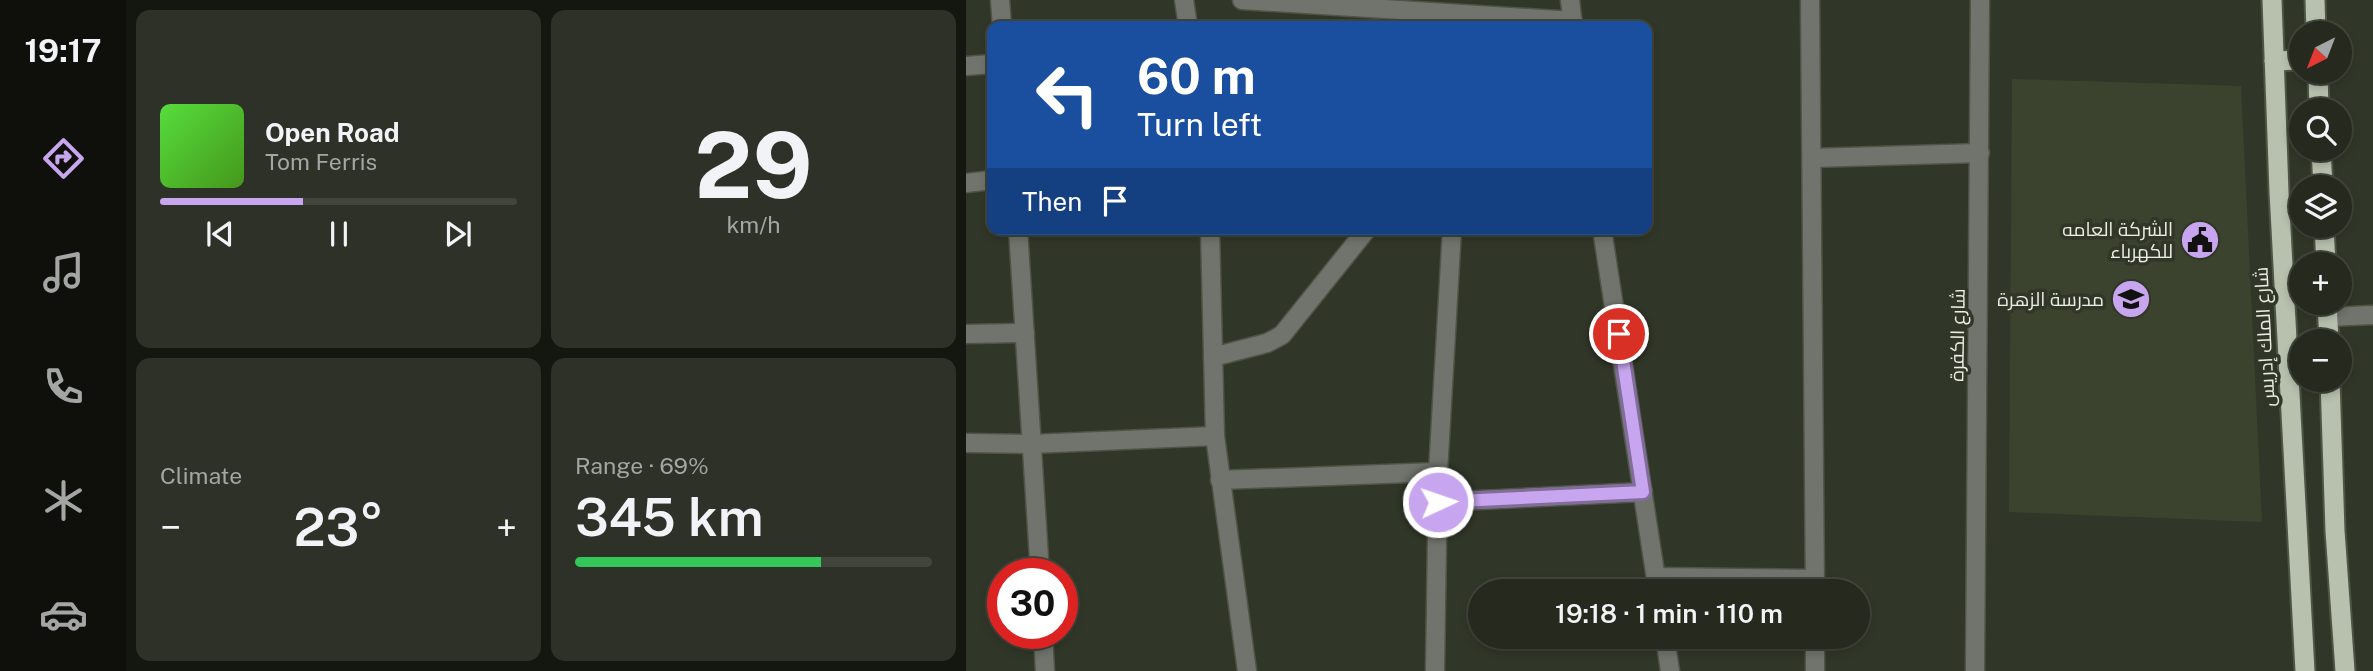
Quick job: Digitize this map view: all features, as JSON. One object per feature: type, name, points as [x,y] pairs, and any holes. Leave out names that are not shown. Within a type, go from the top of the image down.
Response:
[{"type":"highway","name":"شارع الملك إدريس","points":[[2272,0],[2279,192],[2305,671]]},
{"type":"highway","points":[[2315,0],[2316,21]]},
{"type":"highway","points":[[2274,61],[2289,60]]},
{"type":"highway","points":[[2330,392],[2335,531],[2345,671]]},
{"type":"street","points":[[1000,0],[1002,21]]},
{"type":"street","points":[[1184,0],[1187,21]]},
{"type":"street","points":[[1242,0],[1532,21]]},
{"type":"street","points":[[1570,0],[1573,21]]},
{"type":"street","points":[[1810,0],[1815,579]]},
{"type":"street","name":"شارع الكفرة","points":[[1975,671],[1980,0]]},
{"type":"street","points":[[966,66],[987,64]]},
{"type":"street","points":[[1812,158],[1980,153]]},
{"type":"street","points":[[966,183],[987,181]]},
{"type":"street","points":[[1018,235],[1039,558]]},
{"type":"street","points":[[1210,235],[1215,436],[1247,671]]},
{"type":"street","points":[[1213,357],[1267,343],[1282,335],[1362,235]]},
{"type":"street","points":[[1435,671],[1438,472],[1452,235]]},
{"type":"street","points":[[1603,235],[1656,579]]},
{"type":"street","points":[[2352,313],[2373,316]]},
{"type":"street","points":[[966,334],[1025,333]]},
{"type":"street","points":[[966,443],[1032,444],[1215,436]]},
{"type":"street","points":[[1220,480],[1438,472]]},
{"type":"street","points":[[1438,502],[1643,492]]},
{"type":"street","points":[[1044,649],[1045,671]]},
{"type":"street","points":[[1667,649],[1670,671]]},
{"type":"street","points":[[1815,649],[1815,671]]},
{"type":"shaded area","name":"مدرسة الزهرة","points":[[2012,79],[2241,86],[2262,522],[2009,512]]},
{"type":"place","name":"الشركة العامه للكهرباء","points":[[2200,240]]},
{"type":"place","name":"مدرسة الزهرة","points":[[2131,299]]},
{"type":"route","points":[[1438,502],[1643,492],[1619,334]]}]
